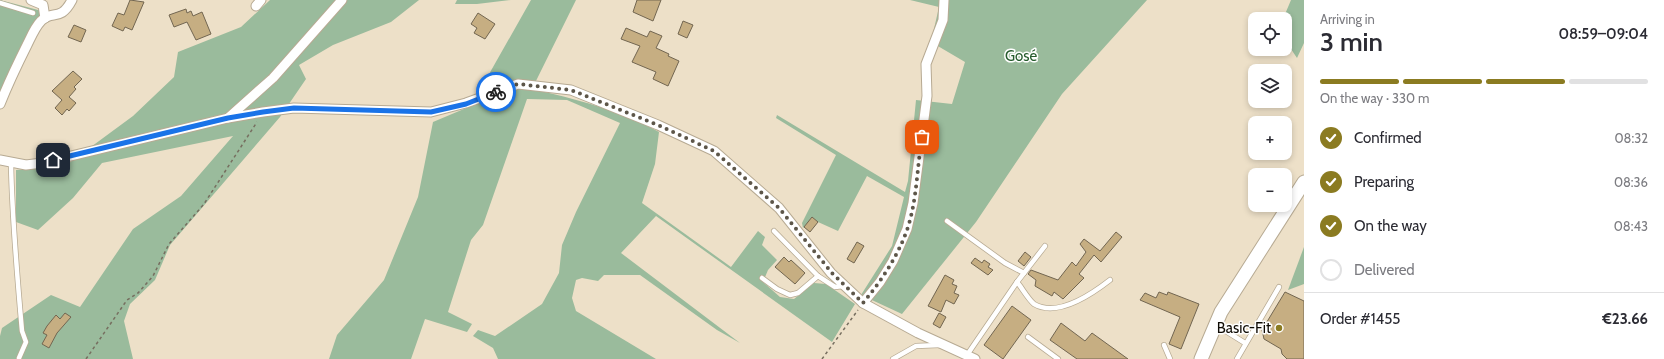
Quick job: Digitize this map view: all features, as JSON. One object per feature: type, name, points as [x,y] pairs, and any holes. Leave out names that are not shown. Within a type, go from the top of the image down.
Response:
[{"type":"main road","points":[[1201,359],[1240,280],[1304,182]]},
{"type":"main road","points":[[1209,359],[1218,326],[1304,196]]},
{"type":"street","points":[[31,0],[43,5],[45,18]]},
{"type":"street","points":[[0,104],[10,78],[35,30],[45,18],[63,14],[67,10],[72,0]]},
{"type":"street","points":[[228,118],[273,78],[342,0]]},
{"type":"street","points":[[863,303],[880,282],[893,262],[908,229],[914,203],[927,96],[926,64],[943,20],[944,0]]},
{"type":"street","points":[[0,160],[26,165],[42,163],[228,118],[294,108],[431,112],[466,104],[518,84],[571,90],[658,125],[714,151],[779,208],[832,273],[863,303],[918,333],[976,359]]},
{"type":"lane","points":[[0,3],[33,13]]},
{"type":"lane","points":[[11,163],[15,250],[22,331],[26,342],[19,358]]},
{"type":"lane","points":[[947,221],[1005,263],[1024,273]]},
{"type":"lane","points":[[774,231],[818,276],[835,287],[845,286]]},
{"type":"lane","points":[[967,355],[1017,282],[1045,246]]},
{"type":"lane","points":[[762,278],[777,289],[790,295],[798,293],[818,276]]},
{"type":"lane","points":[[1017,282],[1034,304],[1051,308],[1069,305],[1093,293],[1110,280]]},
{"type":"lane","points":[[1237,359],[1279,287]]},
{"type":"lane","points":[[1218,326],[1245,343]]},
{"type":"lane","points":[[1028,337],[1058,359]]},
{"type":"lane","points":[[893,359],[916,346],[943,345]]},
{"type":"lane","points":[[1164,345],[1170,359]]},
{"type":"path","points":[[86,359],[127,300],[138,293],[153,276],[169,244],[204,204],[263,112]]},
{"type":"path","points":[[822,359],[863,303]]},
{"type":"green space","points":[[0,0],[42,11],[14,61],[0,94]]},
{"type":"green space","points":[[270,0],[419,0],[391,22],[333,45],[299,65],[306,79],[280,117],[170,245],[155,280],[130,304],[124,321],[133,359],[0,359],[0,336],[2,328],[51,295],[80,307],[133,229],[181,196],[233,136],[102,163],[73,198],[38,230],[16,222],[16,170],[65,166],[133,116],[174,77],[178,52],[241,27]]},
{"type":"green space","points":[[457,0],[511,0],[477,4],[455,4]]},
{"type":"green space","points":[[531,0],[576,0],[532,89],[581,101],[613,111],[659,132],[655,164],[642,203],[731,267],[758,231],[765,237],[762,245],[777,260],[768,270],[763,282],[780,297],[794,299],[814,283],[826,284],[855,304],[832,342],[656,216],[621,253],[740,343],[717,330],[640,275],[604,275],[598,281],[582,278],[576,280],[572,298],[576,311],[656,359],[498,359],[493,348],[473,336],[478,330],[495,336],[542,304],[559,273],[562,245],[576,212],[620,123],[567,100],[527,99],[483,225],[471,240],[448,312],[472,324],[467,332],[425,319],[411,359],[329,359],[337,335],[384,280],[418,197],[433,122],[471,106]]},
{"type":"green space","name":"Gosé","points":[[910,0],[1147,0],[1062,94],[976,222],[902,314],[861,295],[892,246],[904,197],[867,176],[838,231],[812,218],[803,228],[802,223],[836,155],[776,118],[777,115],[905,192],[908,181],[916,100],[952,104],[965,62],[931,42],[939,7]]},
{"type":"green space","points":[[1291,0],[1304,0],[1304,43],[1297,58],[1292,50],[1292,12],[1286,12]]},
{"type":"green space","points":[[1304,247],[1304,284],[1288,290]]},
{"type":"building","points":[[130,0],[144,2],[132,30],[125,27],[123,31],[112,26],[118,13],[124,15]]},
{"type":"building","points":[[637,0],[661,0],[653,21],[633,12]]},
{"type":"building","points":[[186,9],[187,13],[191,11],[193,16],[202,12],[211,34],[196,40],[187,22],[174,27],[169,15]]},
{"type":"building","points":[[478,13],[495,24],[485,39],[474,33],[477,28],[471,24]]},
{"type":"building","points":[[683,21],[693,25],[687,38],[678,34]]},
{"type":"building","points":[[74,25],[86,30],[81,42],[68,37]]},
{"type":"building","points":[[626,28],[647,37],[650,31],[662,36],[656,48],[679,61],[668,86],[653,79],[656,72],[632,62],[640,46],[621,39]]},
{"type":"building","points":[[73,71],[82,79],[74,87],[76,89],[69,97],[76,103],[69,111],[67,109],[62,115],[55,108],[62,100],[52,91]]},
{"type":"building","points":[[812,217],[818,222],[810,232],[804,227]]},
{"type":"building","points":[[1116,232],[1122,237],[1101,262],[1094,255],[1079,274],[1084,278],[1063,299],[1054,292],[1052,296],[1035,286],[1036,280],[1028,274],[1031,270],[1058,280],[1072,262],[1076,266],[1086,252],[1080,244],[1084,239],[1100,251]]},
{"type":"building","points":[[857,242],[864,246],[854,263],[847,259]]},
{"type":"building","points":[[1025,252],[1031,257],[1024,266],[1018,261]]},
{"type":"building","points":[[784,257],[789,262],[791,260],[805,273],[795,284],[775,267]]},
{"type":"building","points":[[975,258],[982,263],[984,260],[990,264],[988,267],[993,270],[988,275],[971,263]]},
{"type":"building","points":[[945,275],[954,280],[952,284],[957,286],[954,293],[959,295],[954,304],[946,300],[941,312],[928,306]]},
{"type":"building","points":[[1159,292],[1167,295],[1168,292],[1199,304],[1181,349],[1169,344],[1180,317],[1140,300],[1145,293],[1156,298]]},
{"type":"building","points":[[1285,292],[1304,301],[1304,359],[1287,359],[1282,354],[1281,349],[1264,339],[1262,330]]},
{"type":"building","points":[[1012,306],[1031,320],[1003,359],[984,345]]},
{"type":"building","points":[[65,313],[71,317],[57,333],[49,348],[42,344],[47,335],[43,333],[47,326],[56,315],[60,319]]},
{"type":"building","points":[[939,313],[946,317],[940,328],[933,324]]},
{"type":"building","points":[[1061,323],[1085,341],[1092,333],[1128,359],[1077,359],[1050,340]]},
{"type":"way so far","points":[[496,92],[518,84],[571,90],[658,125],[714,151],[779,208],[832,273],[863,303],[880,282],[893,262],[908,229],[914,203],[922,137]]},
{"type":"place","name":"Basic-Fit","points":[[1279,328]]},
{"type":"route","points":[[53,160],[228,118],[263,112],[294,108],[431,112],[466,104],[496,92]]}]
